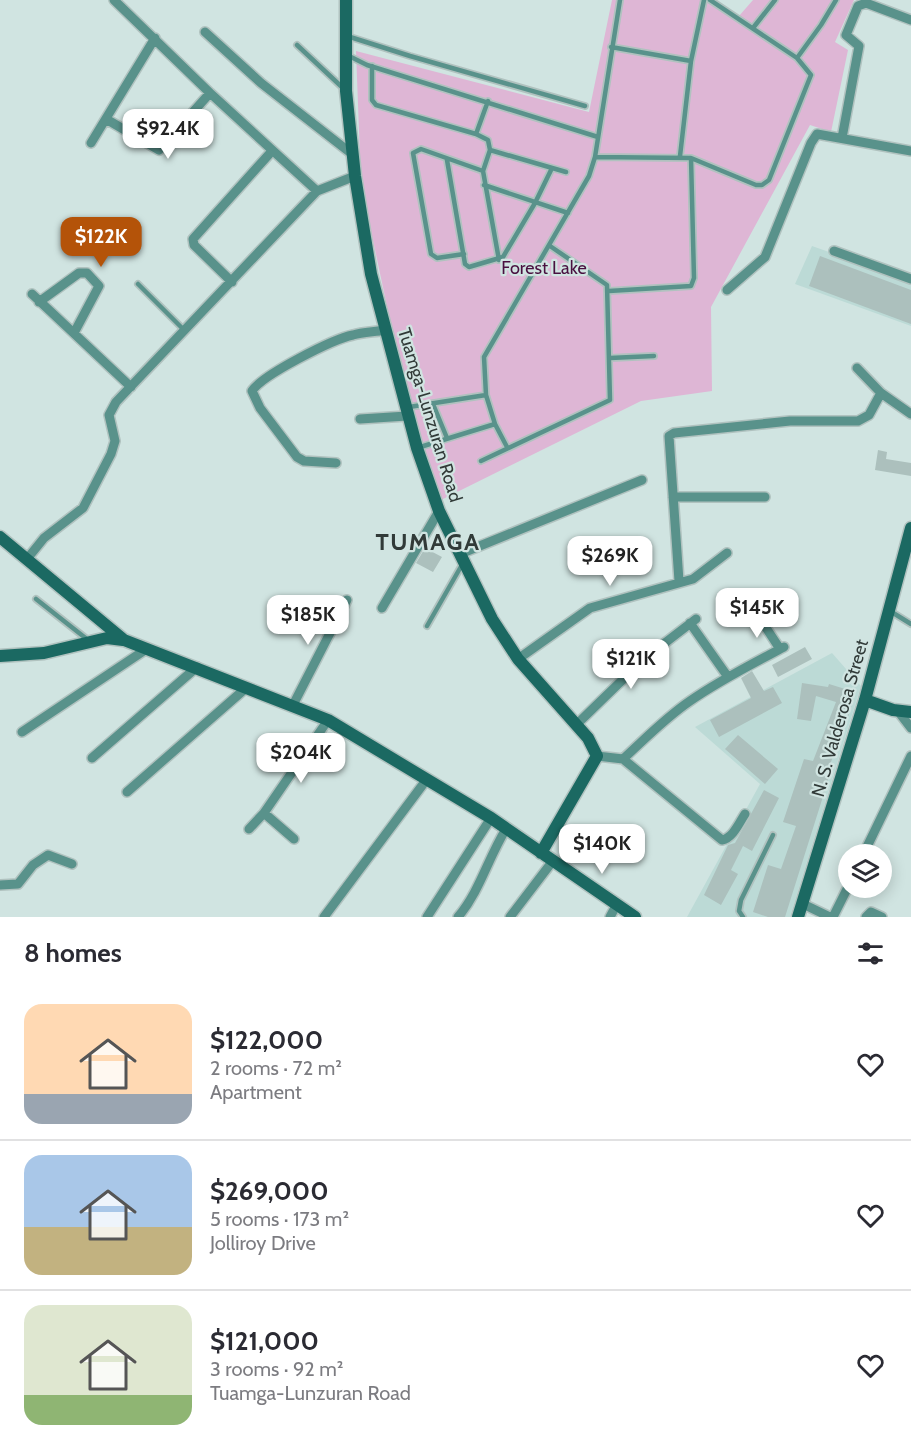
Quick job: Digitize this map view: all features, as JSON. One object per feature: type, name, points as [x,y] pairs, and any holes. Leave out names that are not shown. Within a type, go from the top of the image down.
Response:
[{"type":"street","points":[[114,0],[272,152],[317,191]]},
{"type":"street","name":"Tuamga-Lunzuran Road","points":[[346,0],[346,91],[354,176],[371,274],[417,447],[439,511],[492,619],[518,659],[588,738],[597,756]]},
{"type":"street","points":[[842,138],[859,46],[846,35],[858,6],[860,3],[867,3],[911,20]]},
{"type":"street","points":[[205,32],[261,83],[352,154]]},
{"type":"street","points":[[91,143],[155,38]]},
{"type":"street","points":[[106,119],[159,150],[210,93]]},
{"type":"street","points":[[727,290],[765,257],[814,137],[820,134],[911,151]]},
{"type":"street","points":[[232,282],[194,245],[193,239],[272,152]]},
{"type":"street","points":[[27,559],[44,538],[82,508],[111,454],[115,441],[109,415],[116,402],[317,191],[354,176]]},
{"type":"street","points":[[834,251],[911,279]]},
{"type":"street","points":[[39,302],[79,273],[87,273],[99,286],[74,333]]},
{"type":"street","points":[[32,294],[131,387]]},
{"type":"street","points":[[336,463],[304,461],[297,457],[260,408],[252,391],[260,381],[276,371],[337,341],[354,334],[385,330]]},
{"type":"street","points":[[857,368],[881,393],[911,414]]},
{"type":"street","points":[[679,581],[668,441],[674,432],[790,422],[858,421],[869,415],[881,393]]},
{"type":"street","points":[[360,419],[406,411]]},
{"type":"street","points":[[462,558],[642,480]]},
{"type":"street","points":[[673,497],[765,497]]},
{"type":"street","points":[[382,608],[439,511]]},
{"type":"street","name":"N. S. Valderosa Street","points":[[798,917],[866,700],[911,528]]},
{"type":"street","points":[[0,537],[124,640],[328,720],[491,818],[635,917]]},
{"type":"street","points":[[518,659],[590,608],[679,581],[693,579],[707,571],[727,553]]},
{"type":"street","points":[[293,705],[347,600]]},
{"type":"street","points":[[623,759],[652,730],[690,701],[728,676],[782,648],[758,614]]},
{"type":"street","points":[[576,725],[644,659],[693,621],[728,676]]},
{"type":"street","points":[[0,656],[44,653],[107,638],[124,640]]},
{"type":"street","points":[[22,732],[145,650]]},
{"type":"street","points":[[92,758],[196,667]]},
{"type":"street","points":[[127,792],[246,688]]},
{"type":"street","points":[[866,700],[896,711],[911,712]]},
{"type":"street","points":[[896,711],[911,728]]},
{"type":"street","points":[[249,829],[264,813],[328,720]]},
{"type":"street","points":[[510,917],[547,858],[597,756],[623,759],[716,838],[726,840],[745,813]]},
{"type":"street","points":[[868,844],[911,756]]},
{"type":"street","points":[[324,917],[427,779]]},
{"type":"street","points":[[264,813],[294,839]]},
{"type":"street","points":[[427,917],[491,818]]},
{"type":"street","points":[[458,917],[476,891],[494,849],[506,829]]},
{"type":"street","points":[[0,885],[18,884],[33,865],[48,855],[72,864]]},
{"type":"street","points":[[803,904],[831,917],[842,898]]},
{"type":"street","points":[[610,917],[617,904]]},
{"type":"street","points":[[866,917],[871,912],[882,917]]},
{"type":"lane","points":[[507,447],[495,424],[486,394],[484,357],[589,176],[595,157],[620,0]]},
{"type":"lane","points":[[681,156],[691,62],[704,0]]},
{"type":"lane","points":[[595,157],[681,156],[756,185],[766,183],[810,81],[808,70],[797,58],[710,0]]},
{"type":"lane","points":[[753,28],[775,0]]},
{"type":"lane","points":[[797,58],[836,0]]},
{"type":"lane","points":[[347,36],[585,106]]},
{"type":"lane","points":[[297,45],[346,91]]},
{"type":"lane","points":[[611,47],[691,62]]},
{"type":"lane","points":[[347,55],[372,66],[598,137]]},
{"type":"lane","points":[[372,66],[374,104],[476,134],[488,140],[490,150],[483,171],[484,185],[499,260]]},
{"type":"lane","points":[[476,134],[488,101]]},
{"type":"lane","points":[[464,254],[436,258],[432,256],[413,153],[418,148],[483,171]]},
{"type":"lane","points":[[490,150],[566,172]]},
{"type":"lane","points":[[609,291],[691,286],[694,278],[691,158]]},
{"type":"lane","points":[[447,160],[465,264],[469,267],[499,260],[506,253],[552,168]]},
{"type":"lane","points":[[484,185],[568,213]]},
{"type":"lane","points":[[481,461],[610,400],[609,291],[603,281],[550,246]]},
{"type":"lane","points":[[138,284],[185,331]]},
{"type":"lane","points":[[610,358],[654,356]]},
{"type":"lane","points":[[406,411],[486,394]]},
{"type":"lane","points":[[433,404],[447,438]]},
{"type":"lane","points":[[417,447],[495,424]]},
{"type":"lane","points":[[427,626],[462,558]]},
{"type":"lane","points":[[36,599],[90,642]]},
{"type":"lane","points":[[890,611],[911,624]]},
{"type":"lane","points":[[743,917],[739,911],[741,900],[773,835]]},
{"type":"shaded area","points":[[812,246],[911,281],[911,326],[795,284]]},
{"type":"shaded area","points":[[832,653],[861,686],[790,917],[687,917],[760,784],[695,727]]},
{"type":"green space","name":"Forest Lake","points":[[612,0],[715,0],[739,16],[753,0],[854,0],[835,42],[848,50],[831,132],[810,125],[711,307],[712,391],[641,401],[439,501],[408,405],[361,184],[356,51],[589,112]]},
{"type":"building","points":[[820,256],[911,290],[911,324],[809,286]]},
{"type":"building","points":[[878,450],[887,452],[886,459],[911,463],[911,476],[875,470]]},
{"type":"building","points":[[425,548],[442,557],[433,572],[416,563]]},
{"type":"building","points":[[805,647],[812,659],[778,677],[772,665]]},
{"type":"building","points":[[752,671],[764,691],[773,687],[782,703],[719,737],[710,720],[751,698],[741,678]]},
{"type":"building","points":[[802,683],[828,687],[829,684],[855,692],[848,718],[829,767],[832,768],[785,917],[768,917],[753,912],[768,865],[781,869],[796,826],[783,822],[804,759],[813,761],[836,702],[816,696],[811,721],[797,719]]},
{"type":"building","points":[[738,735],[778,769],[765,784],[725,749]]},
{"type":"building","points":[[764,790],[779,798],[752,851],[743,846],[731,870],[738,874],[721,905],[704,895],[728,845],[735,843]]},
{"type":"district","name":"TUMAGA","points":[[428,542]]}]
